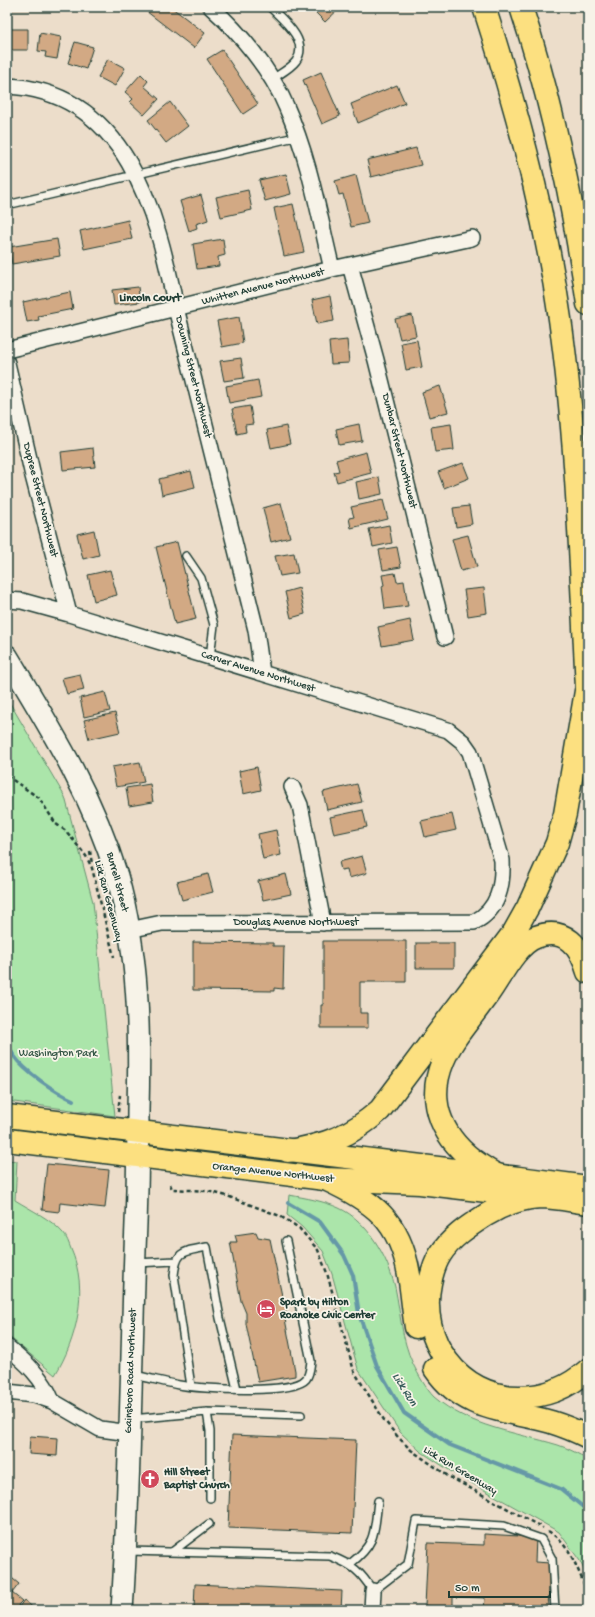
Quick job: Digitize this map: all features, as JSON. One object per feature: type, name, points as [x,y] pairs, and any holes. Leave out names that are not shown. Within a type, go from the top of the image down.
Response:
[{"type":"main road","points":[[288,1151],[312,1147],[334,1140],[352,1131],[380,1110],[514,932],[528,907],[557,843],[565,814],[587,697],[575,476],[560,319],[535,186],[504,68],[484,7]]},
{"type":"main road","points":[[521,7],[550,105],[568,181],[588,304]]},
{"type":"main road","points":[[496,1175],[460,1150],[450,1139],[438,1108],[436,1093],[438,1077],[443,1062],[452,1043],[486,998],[518,950],[526,942],[536,937],[545,935],[556,935],[567,939],[576,945],[581,953],[588,972]]},
{"type":"main road","name":"Orange Avenue Northwest","points":[[7,1116],[588,1187]]},
{"type":"main road","name":"Orange Avenue Northwest","points":[[7,1140],[325,1180],[420,1183],[588,1203]]},
{"type":"main road","points":[[325,1180],[365,1199],[377,1209],[398,1236],[406,1257],[420,1343],[427,1358],[441,1377],[456,1391],[475,1403],[493,1410],[550,1422],[588,1437]]},
{"type":"main road","points":[[540,1197],[511,1203],[497,1209],[468,1226],[451,1241],[440,1255],[432,1273],[429,1286],[427,1303],[432,1334],[446,1361],[461,1376],[478,1388],[494,1394],[510,1396],[541,1394],[571,1383],[588,1370]]},
{"type":"street","points":[[211,7],[245,42],[286,104],[298,136],[332,269]]},
{"type":"street","name":"Downing Street Northwest","points":[[7,86],[38,91],[59,98],[78,108],[99,123],[114,138],[136,173],[151,209],[170,278],[176,308],[256,630],[262,673]]},
{"type":"street","name":"Whitten Avenue Northwest","points":[[7,350],[332,269],[472,238]]},
{"type":"street","name":"Dunbar Street Northwest","points":[[350,265],[376,360],[444,638]]},
{"type":"street","name":"Dupree Street Northwest","points":[[7,363],[33,476],[68,614]]},
{"type":"street","name":"Carver Avenue Northwest","points":[[7,600],[22,600],[448,730],[463,742],[470,752],[499,848],[502,876],[499,896],[482,918],[474,922],[463,922]]},
{"type":"street","name":"Burrell Street","points":[[7,656],[64,751],[88,797],[117,878],[135,961],[139,1063],[138,1132]]},
{"type":"street","points":[[292,787],[300,806],[323,923]]},
{"type":"street","name":"Douglas Avenue Northwest","points":[[129,930],[162,923],[463,922]]},
{"type":"street","name":"Gainsboro Road Northwest","points":[[122,1610],[126,1551],[138,1132]]},
{"type":"street","points":[[7,1347],[22,1358],[40,1379],[52,1401]]},
{"type":"street","points":[[7,1392],[34,1395],[52,1401],[100,1429],[130,1426]]},
{"type":"street","points":[[372,1610],[373,1591]]},
{"type":"lane","points":[[270,7],[289,26],[298,40],[300,52],[296,61],[289,68],[271,80]]},
{"type":"lane","points":[[7,205],[136,173],[298,136]]},
{"type":"lane","points":[[186,556],[201,578],[214,625],[210,657]]},
{"type":"lane","points":[[131,1374],[191,1386],[238,1389],[272,1389],[299,1383],[306,1379],[310,1372],[311,1361],[286,1241]]},
{"type":"lane","points":[[191,1386],[174,1275],[175,1261],[182,1252],[207,1247],[220,1318],[238,1389]]},
{"type":"lane","points":[[135,1263],[175,1261]]},
{"type":"lane","points":[[130,1426],[207,1412],[301,1415]]},
{"type":"lane","points":[[207,1412],[210,1432],[210,1498]]},
{"type":"lane","points":[[350,1564],[364,1553],[371,1544],[374,1536],[378,1501]]},
{"type":"lane","points":[[126,1551],[330,1556],[350,1564],[362,1574],[373,1591],[408,1564],[416,1521],[504,1526],[541,1538],[552,1559],[555,1610]]},
{"type":"lane","points":[[172,1552],[209,1524]]},
{"type":"path","name":"Lick Run Greenway","points":[[7,776],[39,798],[56,824],[66,831],[86,856],[92,868],[115,963]]},
{"type":"path","points":[[118,1112],[121,1089]]},
{"type":"path","name":"Lick Run Greenway","points":[[170,1184],[172,1189],[207,1191],[228,1196],[280,1216],[298,1228],[318,1250],[327,1273],[354,1370],[384,1420],[410,1450],[448,1476],[556,1536],[575,1562],[588,1594]]},
{"type":"green space","name":"Washington Park","points":[[7,698],[65,797],[93,902],[115,1116],[7,1101]]},
{"type":"green space","points":[[7,1160],[17,1161],[15,1200],[47,1219],[66,1236],[76,1265],[80,1297],[78,1314],[69,1346],[55,1375],[7,1335]]},
{"type":"green space","points":[[289,1195],[321,1202],[339,1208],[349,1214],[368,1231],[382,1253],[392,1276],[409,1354],[422,1381],[434,1397],[448,1407],[477,1422],[558,1445],[588,1459],[588,1579],[580,1561],[559,1532],[452,1472],[420,1451],[400,1432],[358,1369],[332,1274],[323,1251],[302,1227],[287,1215]]},
{"type":"building","points":[[171,7],[205,33],[194,48],[142,8]]},
{"type":"building","points":[[310,7],[341,7],[325,22]]},
{"type":"building","points":[[7,22],[8,29],[28,29],[28,50],[8,50]]},
{"type":"building","points":[[40,33],[61,37],[57,59],[45,57],[46,52],[38,51]]},
{"type":"building","points":[[75,42],[93,47],[86,69],[68,63]]},
{"type":"building","points":[[222,50],[258,104],[243,114],[207,59]]},
{"type":"building","points":[[108,59],[125,68],[115,86],[98,77]]},
{"type":"building","points":[[321,72],[340,116],[322,124],[303,80]]},
{"type":"building","points":[[141,74],[148,81],[144,86],[159,99],[144,115],[130,102],[133,99],[125,92]]},
{"type":"building","points":[[397,85],[405,103],[358,123],[351,104]]},
{"type":"building","points":[[170,102],[188,126],[166,143],[148,120]]},
{"type":"building","points":[[416,148],[421,165],[371,177],[367,160]]},
{"type":"building","points":[[286,174],[291,194],[265,201],[259,180]]},
{"type":"building","points":[[356,175],[368,223],[351,227],[343,194],[339,195],[335,181]]},
{"type":"building","points":[[248,190],[252,210],[221,217],[216,197]]},
{"type":"building","points":[[201,195],[208,220],[196,224],[197,228],[189,231],[180,201]]},
{"type":"building","points":[[293,204],[304,252],[284,256],[274,208]]},
{"type":"building","points":[[128,220],[132,239],[84,249],[80,231]]},
{"type":"building","points":[[57,239],[60,256],[12,264],[9,247]]},
{"type":"building","points":[[223,239],[225,255],[218,257],[219,266],[197,269],[193,244]]},
{"type":"building","points":[[138,287],[140,302],[114,305],[112,290]]},
{"type":"building","points":[[70,292],[73,309],[38,316],[39,320],[27,322],[23,302]]},
{"type":"building","points":[[330,296],[334,321],[317,324],[312,300]]},
{"type":"building","points":[[412,315],[416,336],[400,339],[395,319]]},
{"type":"building","points":[[239,317],[243,343],[222,347],[217,321]]},
{"type":"building","points":[[347,340],[349,363],[331,364],[329,342]]},
{"type":"building","points":[[417,340],[422,367],[406,370],[401,343]]},
{"type":"building","points":[[241,358],[244,378],[224,381],[220,361]]},
{"type":"building","points":[[258,380],[261,397],[229,403],[226,386]]},
{"type":"building","points":[[440,386],[448,412],[429,417],[422,392]]},
{"type":"building","points":[[250,406],[253,424],[245,425],[246,432],[237,434],[232,409]]},
{"type":"building","points":[[359,424],[362,441],[339,445],[336,429]]},
{"type":"building","points":[[451,424],[454,450],[435,452],[431,427]]},
{"type":"building","points":[[286,426],[290,444],[271,448],[267,430]]},
{"type":"building","points":[[93,448],[95,467],[63,470],[61,452]]},
{"type":"building","points":[[366,452],[371,473],[337,482],[334,472],[339,471],[336,460]]},
{"type":"building","points":[[463,463],[469,478],[444,488],[438,472]]},
{"type":"building","points":[[191,471],[195,487],[162,495],[159,479]]},
{"type":"building","points":[[379,477],[382,494],[359,499],[356,482]]},
{"type":"building","points":[[383,500],[388,519],[351,528],[349,518],[354,517],[351,507]]},
{"type":"building","points":[[281,503],[290,537],[271,542],[263,508]]},
{"type":"building","points":[[469,506],[472,524],[456,527],[453,508]]},
{"type":"building","points":[[389,525],[392,543],[373,547],[369,529]]},
{"type":"building","points":[[94,530],[99,555],[83,559],[77,534]]},
{"type":"building","points":[[468,535],[477,567],[461,571],[452,539]]},
{"type":"building","points":[[177,542],[196,619],[175,624],[156,547]]},
{"type":"building","points":[[397,547],[401,567],[383,570],[379,550]]},
{"type":"building","points":[[294,553],[298,573],[280,576],[275,556]]},
{"type":"building","points":[[110,570],[117,595],[94,601],[88,575]]},
{"type":"building","points":[[395,573],[397,582],[404,581],[408,606],[385,609],[382,575]]},
{"type":"building","points":[[299,588],[305,614],[291,618],[285,592]]},
{"type":"building","points":[[484,588],[487,613],[468,616],[464,590]]},
{"type":"building","points":[[410,620],[414,640],[382,646],[378,627]]},
{"type":"building","points":[[80,674],[84,690],[67,694],[62,678]]},
{"type":"building","points":[[105,692],[110,711],[84,717],[80,698]]},
{"type":"building","points":[[115,713],[120,732],[89,739],[84,720]]},
{"type":"building","points":[[140,762],[144,782],[116,787],[112,767]]},
{"type":"building","points":[[257,767],[261,790],[243,794],[239,771]]},
{"type":"building","points":[[150,784],[153,802],[129,806],[126,788]]},
{"type":"building","points":[[357,784],[362,802],[327,810],[323,792]]},
{"type":"building","points":[[363,810],[367,827],[334,834],[330,817]]},
{"type":"building","points":[[452,814],[456,830],[425,837],[421,821]]},
{"type":"building","points":[[276,830],[281,855],[263,859],[258,834]]},
{"type":"building","points":[[362,856],[367,873],[349,878],[347,869],[341,870],[339,862]]},
{"type":"building","points":[[208,874],[213,892],[182,900],[177,882]]},
{"type":"building","points":[[286,874],[291,894],[263,900],[258,881]]},
{"type":"building","points":[[323,941],[406,941],[406,982],[360,982],[360,1013],[368,1013],[368,1028],[321,1028],[321,1005],[323,1005]]},
{"type":"building","points":[[193,942],[273,943],[273,946],[284,946],[283,989],[274,988],[274,991],[193,990]]},
{"type":"building","points":[[416,943],[454,943],[454,968],[416,968]]},
{"type":"building","points":[[47,1164],[109,1170],[105,1208],[60,1203],[59,1212],[42,1210]]},
{"type":"building","name":"Spark by Hilton Roanoke Civic Center","points":[[256,1232],[258,1237],[270,1239],[282,1296],[287,1306],[285,1319],[295,1371],[295,1376],[258,1382],[246,1324],[246,1313],[241,1301],[230,1242],[237,1242],[235,1235]]},
{"type":"building","points":[[232,1435],[356,1440],[352,1533],[228,1528]]},
{"type":"building","points":[[30,1436],[58,1438],[57,1456],[29,1454]]},
{"type":"building","points":[[484,1534],[536,1537],[535,1562],[550,1563],[548,1610],[484,1610],[485,1598],[453,1597],[453,1608],[425,1606],[428,1543],[484,1545]]},
{"type":"building","points":[[7,1574],[19,1584],[12,1593],[22,1601],[18,1605],[19,1607],[24,1600],[36,1610],[7,1610]]},
{"type":"building","points":[[195,1584],[342,1591],[341,1610],[194,1610]]},
{"type":"waterway","name":"Lick Run","points":[[7,1042],[14,1056],[25,1068],[49,1087],[73,1100]]},
{"type":"waterway","name":"Lick Run","points":[[288,1203],[320,1222],[344,1255],[353,1275],[359,1314],[377,1366],[404,1413],[450,1445],[561,1489],[588,1511]]},
{"type":"place","name":"Spark by Hilton Roanoke Civic Center","points":[[266,1309]]},
{"type":"place","name":"Hill Street Baptist Church","points":[[150,1479]]},
{"type":"district","name":"Lincoln Court","points":[[150,299]]}]
